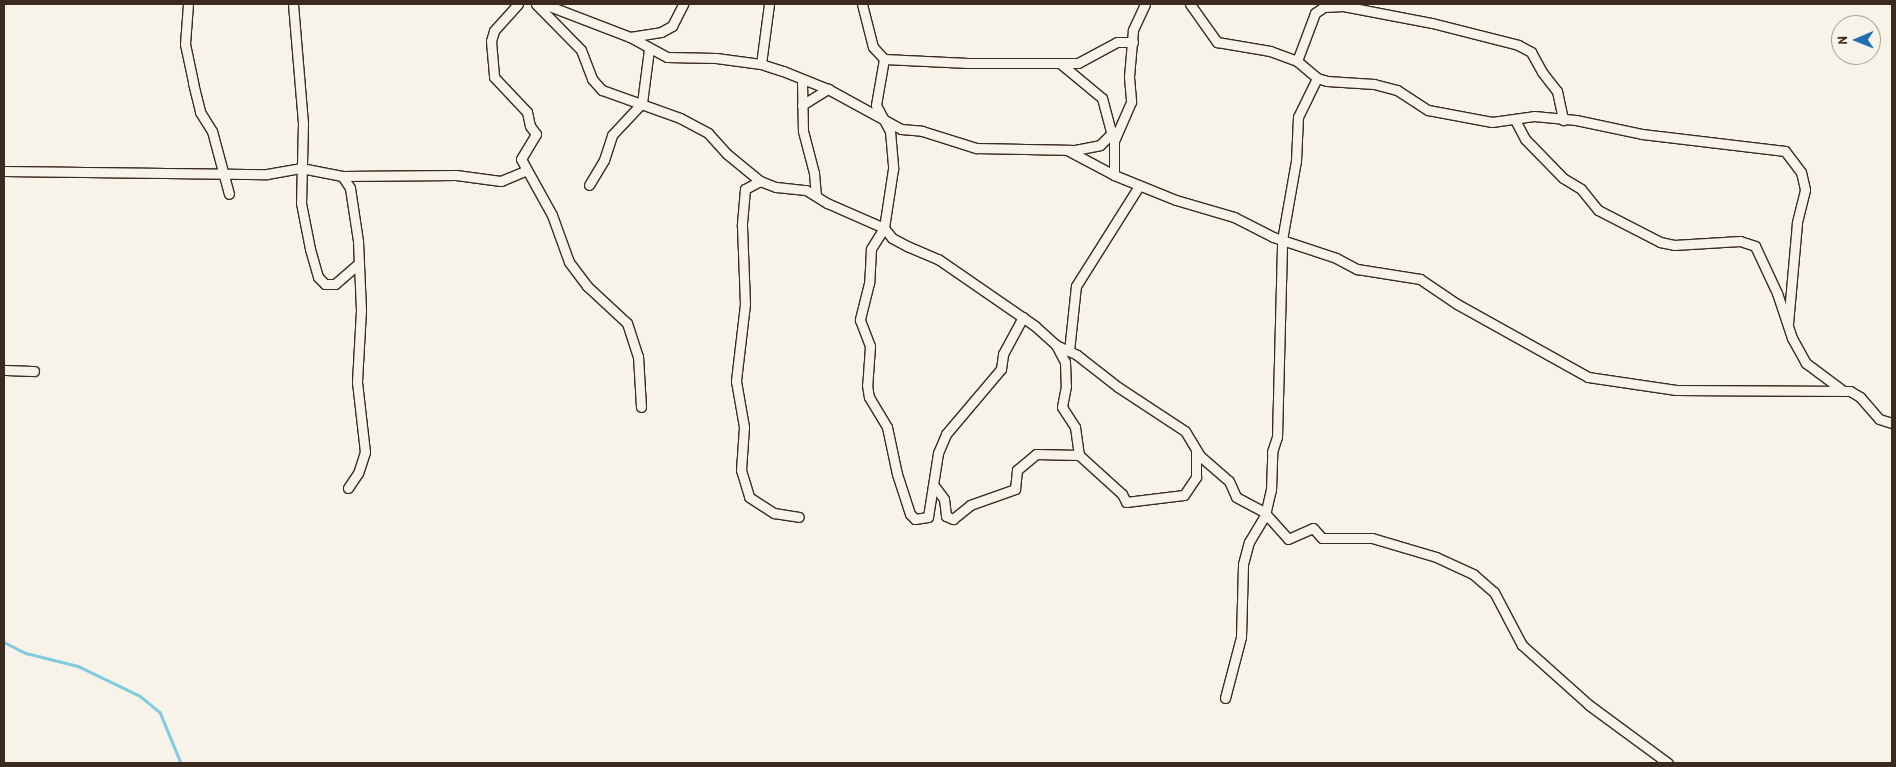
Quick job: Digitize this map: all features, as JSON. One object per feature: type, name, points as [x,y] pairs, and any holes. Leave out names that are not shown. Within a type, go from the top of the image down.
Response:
[{"type":"street","points":[[188,4],[185,44],[193,83],[224,173],[229,194]]},
{"type":"street","points":[[293,4],[303,123],[301,206],[320,280],[325,284],[335,284],[359,263]]},
{"type":"street","points":[[518,4],[494,31],[489,50],[494,77],[527,112],[530,126],[536,134],[521,159],[552,215],[570,262],[587,286],[626,323],[638,356],[641,407]]},
{"type":"street","points":[[536,4],[580,50],[599,87],[642,103],[708,133],[727,154],[760,181],[776,187],[806,190],[827,203],[884,228],[892,238],[938,258],[1024,317],[1056,344],[1185,431],[1196,450],[1229,481],[1236,497],[1265,514],[1281,527],[1288,539],[1313,528],[1322,538],[1372,538],[1462,567],[1494,592],[1522,645],[1589,705],[1668,763]]},
{"type":"street","points":[[544,4],[630,37],[649,49],[679,59],[716,58],[761,64],[828,89],[901,129],[922,131],[976,148],[1067,150],[1100,146],[1112,138],[1131,102],[1129,77],[1133,30],[1145,4]]},
{"type":"street","points":[[630,37],[661,32],[672,26],[683,4]]},
{"type":"street","points":[[761,64],[769,4]]},
{"type":"street","points":[[862,4],[873,47],[884,58],[1078,63],[1117,42],[1133,42]]},
{"type":"street","points":[[1190,4],[1217,42],[1270,51],[1297,61],[1318,78],[1398,90],[1428,110],[1492,122],[1534,116],[1621,128],[1642,134],[1712,141],[1724,146],[1780,149],[1790,155],[1801,172],[1805,190],[1805,202],[1797,223],[1788,324]]},
{"type":"street","points":[[1297,61],[1315,13],[1324,7],[1343,6],[1432,23],[1518,44],[1531,52],[1542,72],[1557,91],[1563,120]]},
{"type":"street","points":[[589,185],[604,160],[612,135],[642,103],[649,49]]},
{"type":"street","points":[[884,58],[876,105],[890,131],[893,160],[884,228],[871,249],[869,283],[860,320],[870,346],[866,385],[869,397],[887,427],[897,474],[910,514],[915,520],[928,517],[935,487],[938,453],[946,434],[1000,369],[1003,354],[1024,317]]},
{"type":"street","points":[[1061,64],[1102,98],[1112,138],[1114,175]]},
{"type":"street","points":[[1225,698],[1241,637],[1243,564],[1249,542],[1265,514],[1271,490],[1272,452],[1277,436],[1282,240],[1296,161],[1298,116],[1318,78]]},
{"type":"street","points":[[802,80],[803,131],[814,173],[816,195]]},
{"type":"street","points":[[802,105],[828,89]]},
{"type":"street","points":[[1515,120],[1525,139],[1564,178],[1581,189],[1598,210],[1660,242],[1674,245],[1740,241],[1751,243],[1777,293],[1788,324],[1806,363],[1842,390]]},
{"type":"street","points":[[1067,150],[1139,186],[1234,217],[1282,240],[1336,258],[1357,269],[1420,279],[1457,304],[1588,377],[1676,390],[1842,390],[1856,393],[1879,419],[1892,423]]},
{"type":"street","points":[[4,171],[267,174],[301,168],[342,176],[456,174],[502,181],[527,170]]},
{"type":"street","points":[[342,176],[352,194],[359,263],[361,310],[357,382],[365,452],[358,474],[348,488]]},
{"type":"street","points":[[760,181],[745,188],[742,217],[745,304],[736,381],[744,427],[741,470],[749,497],[774,513],[799,517]]},
{"type":"street","points":[[1069,351],[1076,286],[1139,186]]},
{"type":"street","points":[[1056,344],[1065,364],[1066,386],[1062,407],[1075,427],[1079,455],[1122,494],[1126,502],[1179,498],[1189,490],[1196,476],[1196,450]]},
{"type":"street","points":[[4,370],[34,371]]},
{"type":"street","points":[[935,487],[944,499],[946,516],[953,520],[970,505],[1015,489],[1017,470],[1036,454],[1079,455]]},
{"type":"waterway","points":[[4,642],[26,653],[78,666],[140,696],[160,712],[181,763]]}]
